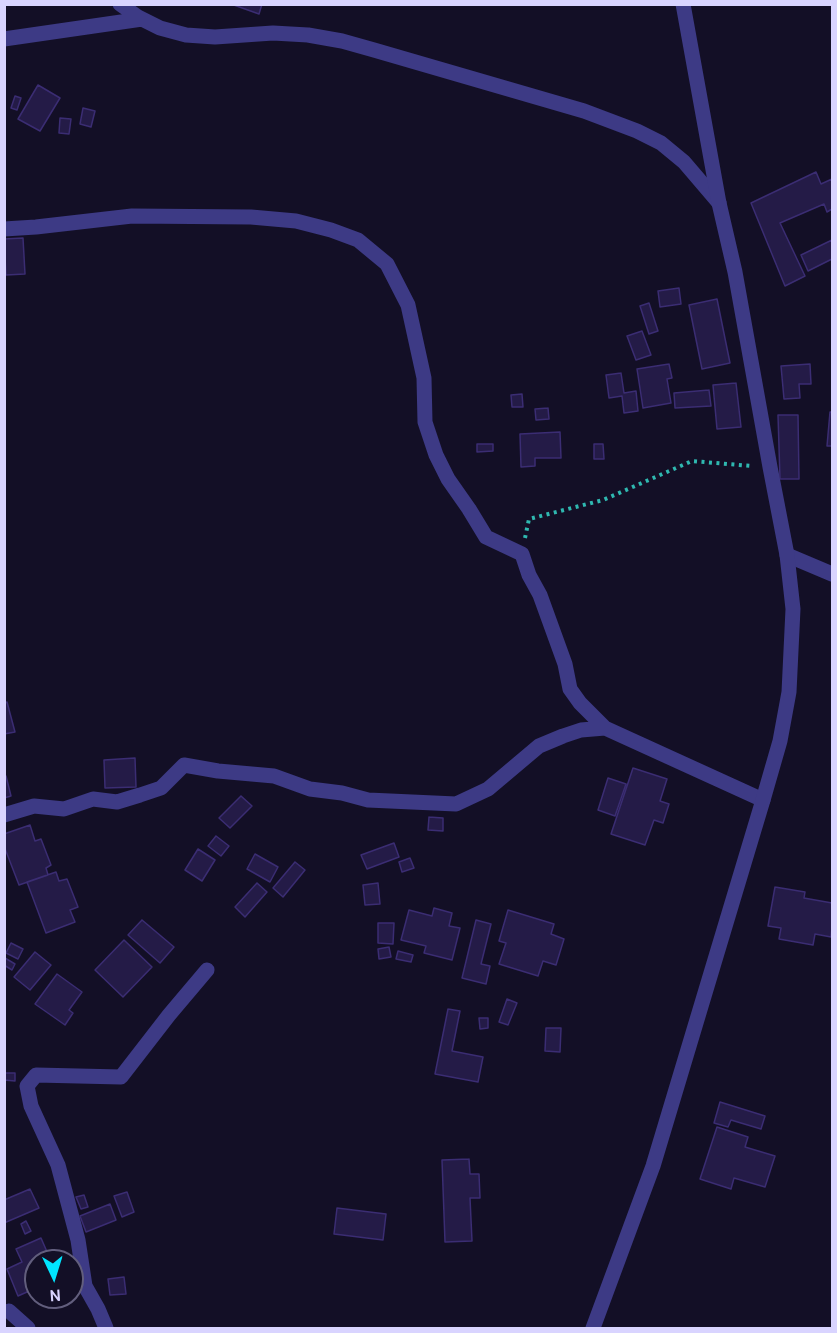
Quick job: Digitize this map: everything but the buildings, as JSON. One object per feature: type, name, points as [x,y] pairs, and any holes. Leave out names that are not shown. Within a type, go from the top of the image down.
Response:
[{"type":"street","points":[[120,4],[160,28],[186,35],[215,37],[273,33],[308,35],[374,50],[584,111],[637,130],[661,143],[684,162],[719,203]]},
{"type":"street","points":[[593,1329],[653,1166],[780,741],[789,692],[793,609],[788,555],[735,272],[719,203],[683,4]]},
{"type":"street","points":[[4,39],[142,19]]},
{"type":"street","points":[[4,229],[132,216],[251,217],[296,221],[358,240],[387,264],[408,305],[424,378],[425,422],[436,455],[448,479],[486,537],[522,554],[529,575],[540,594],[565,664],[570,689],[580,704],[605,728],[763,800]]},
{"type":"street","points":[[788,555],[832,574]]},
{"type":"street","points":[[4,815],[34,806],[64,809],[93,799],[117,802],[161,788],[183,765],[274,776],[310,789],[342,793],[368,800],[456,804],[488,789],[539,746],[581,730],[605,728]]},
{"type":"street","points":[[106,1329],[85,1286],[78,1240],[58,1165],[31,1107],[27,1086],[36,1076],[121,1077],[207,970]]},
{"type":"street","points":[[9,1311],[28,1329]]},
{"type":"path","points":[[522,554],[529,519],[603,500],[692,461],[770,467]]}]
